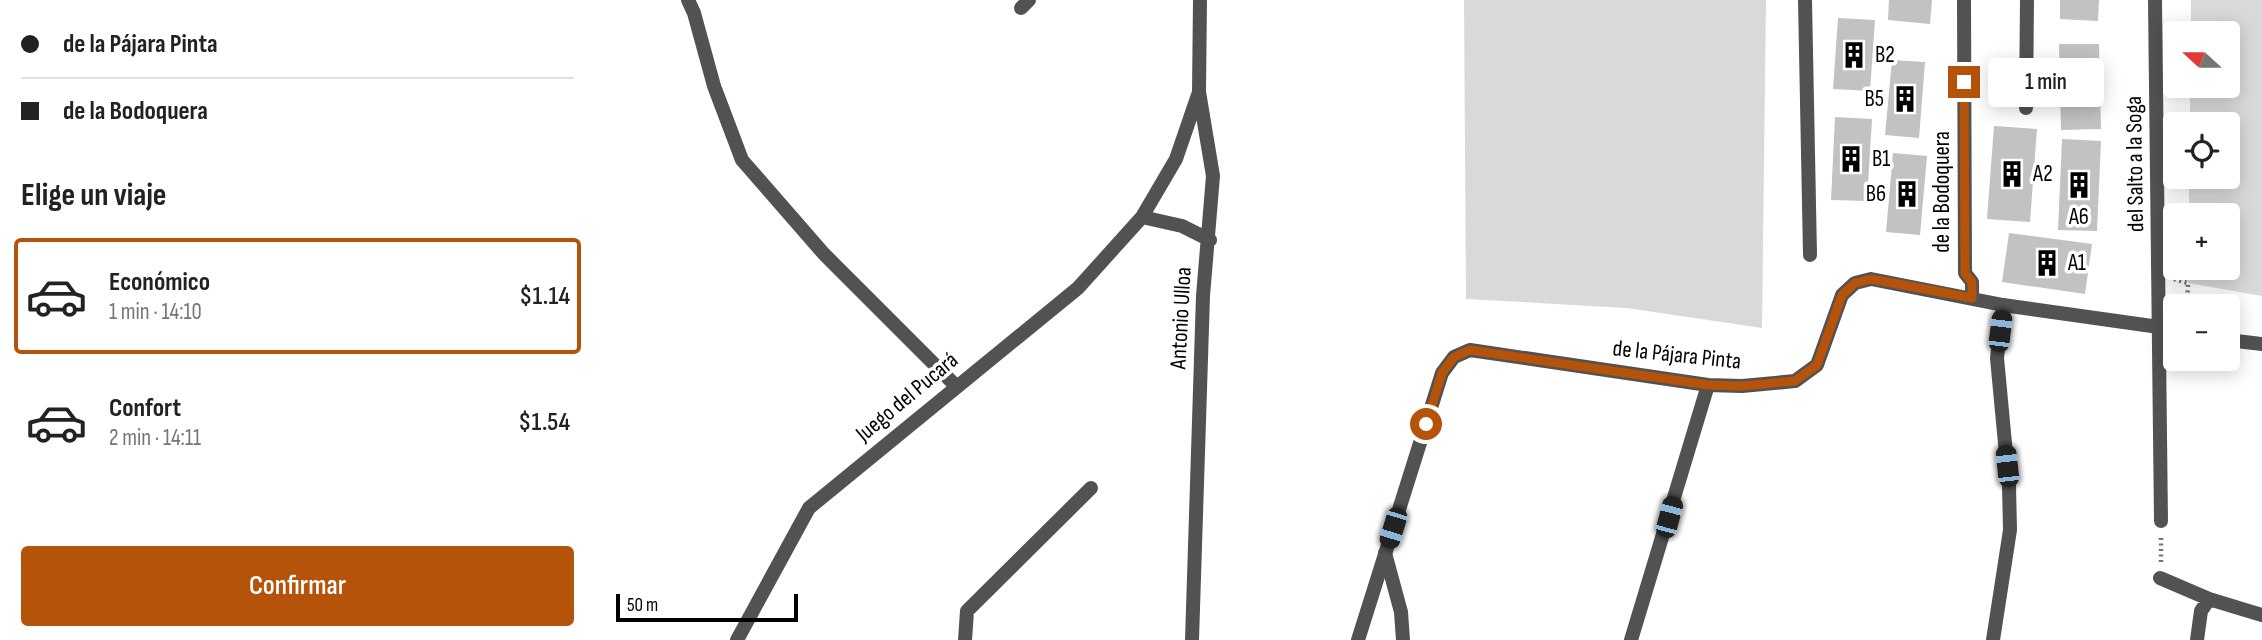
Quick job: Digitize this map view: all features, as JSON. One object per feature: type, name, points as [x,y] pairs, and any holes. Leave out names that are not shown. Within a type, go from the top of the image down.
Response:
[{"type":"street","points":[[688,0],[714,86],[742,160],[824,254],[956,386]]},
{"type":"street","name":"Antonio Ulloa","points":[[1192,640],[1203,296],[1213,176],[1199,92],[1200,0]]},
{"type":"street","points":[[1805,0],[1810,256]]},
{"type":"street","name":"de la Bodoquera","points":[[1964,0],[1965,273],[1972,282],[1972,298]]},
{"type":"street","points":[[2026,108],[2027,0]]},
{"type":"street","name":"del Salto a la Soga","points":[[2155,0],[2161,521]]},
{"type":"street","name":"Juego del Pucará","points":[[737,640],[809,508],[1078,288],[1142,218],[1176,159],[1199,92]]},
{"type":"street","points":[[1142,218],[1182,226],[1209,240]]},
{"type":"street","name":"de la Pájara Pinta","points":[[1358,640],[1442,373],[1454,357],[1470,350],[1708,385],[1742,386],[1795,381],[1817,365],[1842,295],[1855,283],[1871,279],[2003,305],[2163,328]]},
{"type":"street","points":[[1993,640],[2010,530],[2009,486],[1997,358],[2003,305]]},
{"type":"street","points":[[2240,341],[2262,344]]},
{"type":"street","points":[[1631,640],[1708,385]]},
{"type":"street","points":[[965,640],[967,611],[1091,488]]},
{"type":"street","points":[[1385,553],[1401,612],[1403,640]]},
{"type":"street","points":[[2160,578],[2209,599],[2262,615]]},
{"type":"street","points":[[2197,640],[2201,611],[2209,599]]},
{"type":"path","points":[[2160,275],[2188,283],[2188,294]]},
{"type":"path","points":[[2160,578],[2161,521]]},
{"type":"shaded area","points":[[1464,0],[1766,0],[1762,328],[1627,308],[1466,299]]},
{"type":"shaded area","points":[[2191,0],[2262,0],[2262,296],[2188,283],[2188,280],[2240,280],[2240,203],[2189,203],[2189,189],[2240,189],[2240,112],[2190,112],[2190,98],[2240,98],[2240,21],[2191,21]]},
{"type":"building","points":[[1889,0],[1932,0],[1930,24],[1888,20]]},
{"type":"building","points":[[2060,0],[2099,0],[2098,21],[2060,19]]},
{"type":"building","name":"B2","points":[[1838,18],[1875,20],[1870,91],[1833,89]]},
{"type":"building","points":[[2059,44],[2099,44],[2101,129],[2061,130]]},
{"type":"building","name":"B5","points":[[1892,60],[1925,62],[1919,138],[1885,135]]},
{"type":"building","name":"B1","points":[[1835,117],[1872,119],[1867,201],[1831,200]]},
{"type":"building","name":"A2","points":[[1994,126],[2037,129],[2030,222],[1987,219]]},
{"type":"building","name":"A6","points":[[2062,139],[2101,141],[2097,231],[2058,230]]},
{"type":"building","name":"B6","points":[[1893,153],[1927,156],[1920,235],[1886,232]]},
{"type":"building","name":"A1","points":[[2009,233],[2092,244],[2085,294],[2002,282]]},
{"type":"place","name":"B2","points":[[1854,55]]},
{"type":"place","name":"B5","points":[[1905,99]]},
{"type":"place","name":"B1","points":[[1851,159]]},
{"type":"place","name":"A2","points":[[2012,174]]},
{"type":"place","name":"A6","points":[[2079,185]]},
{"type":"place","name":"B6","points":[[1907,194]]},
{"type":"place","name":"A1","points":[[2047,263]]},
{"type":"route","points":[[1426,424],[1442,373],[1454,357],[1470,350],[1708,385],[1742,386],[1795,381],[1817,365],[1842,295],[1855,283],[1871,279],[1972,298],[1972,282],[1965,273],[1964,82]]}]
